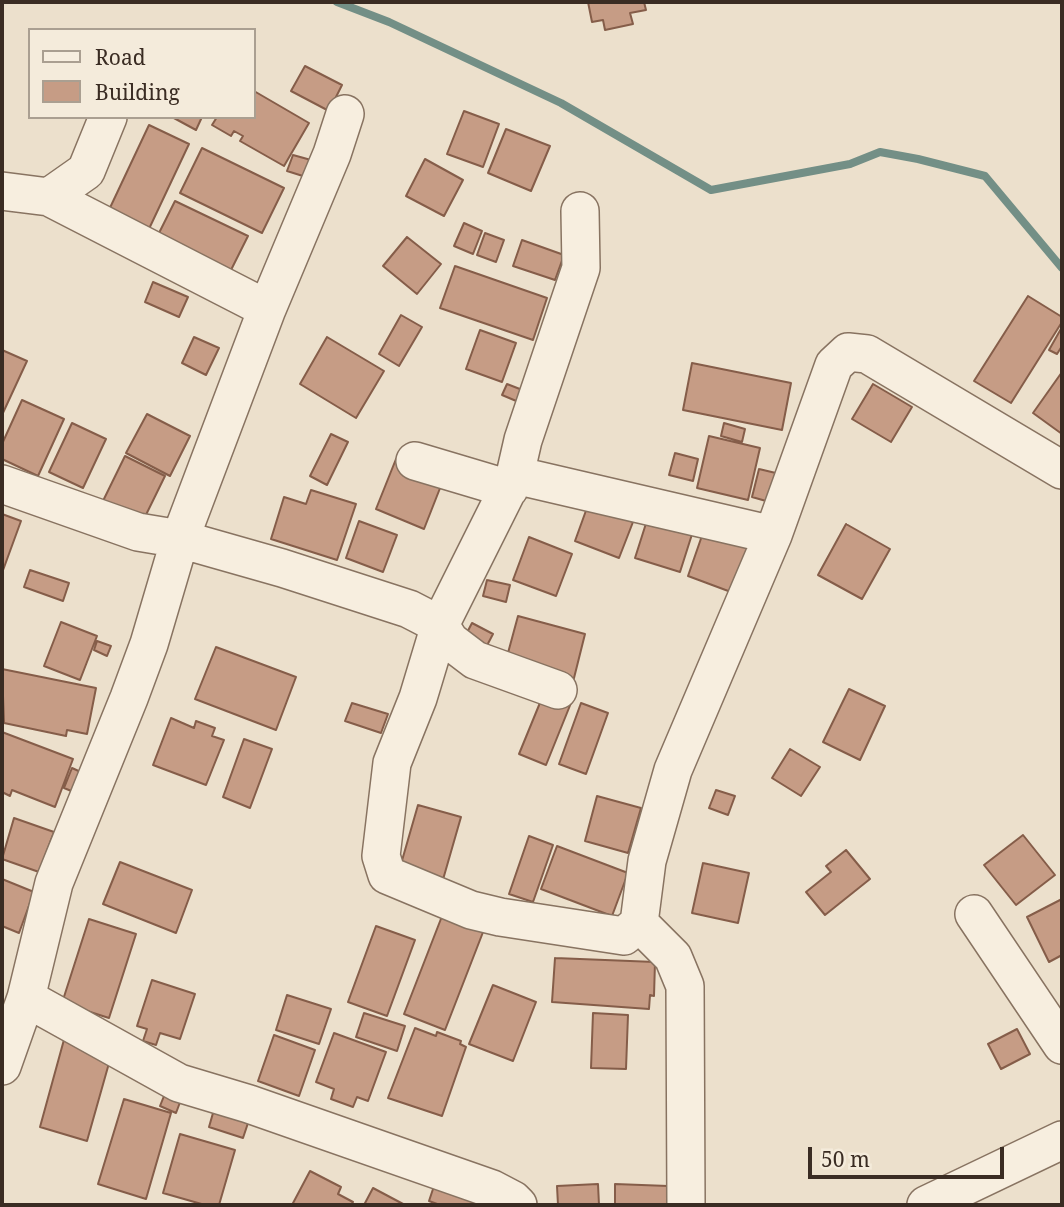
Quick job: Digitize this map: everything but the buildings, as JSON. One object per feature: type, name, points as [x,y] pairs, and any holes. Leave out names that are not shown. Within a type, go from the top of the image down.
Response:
[{"type":"street","points":[[2,1066],[26,998],[54,883],[129,698],[149,644],[180,539],[267,309],[332,154],[345,114]]},
{"type":"street","points":[[49,197],[86,171],[107,119]]},
{"type":"street","points":[[2,191],[49,197],[267,309]]},
{"type":"street","points":[[580,211],[581,268],[523,440],[512,482],[440,625],[418,698],[392,763],[381,856],[387,875],[471,910],[500,917],[624,936],[639,923],[647,861],[673,770],[773,535],[834,365],[848,352],[867,355],[1062,470]]},
{"type":"street","points":[[415,461],[773,535]]},
{"type":"street","points":[[2,484],[138,532],[180,539],[326,581],[409,609],[440,625],[450,642],[475,660],[558,690]]},
{"type":"street","points":[[974,914],[1062,1045]]},
{"type":"street","points":[[639,923],[673,957],[685,986],[683,1031],[686,1205]]},
{"type":"street","points":[[26,998],[179,1083],[249,1104],[492,1189],[518,1205]]},
{"type":"street","points":[[926,1205],[1062,1140]]},
{"type":"waterway","points":[[337,2],[389,22],[561,103],[711,190],[850,164],[880,152],[985,176],[1062,268]]}]
